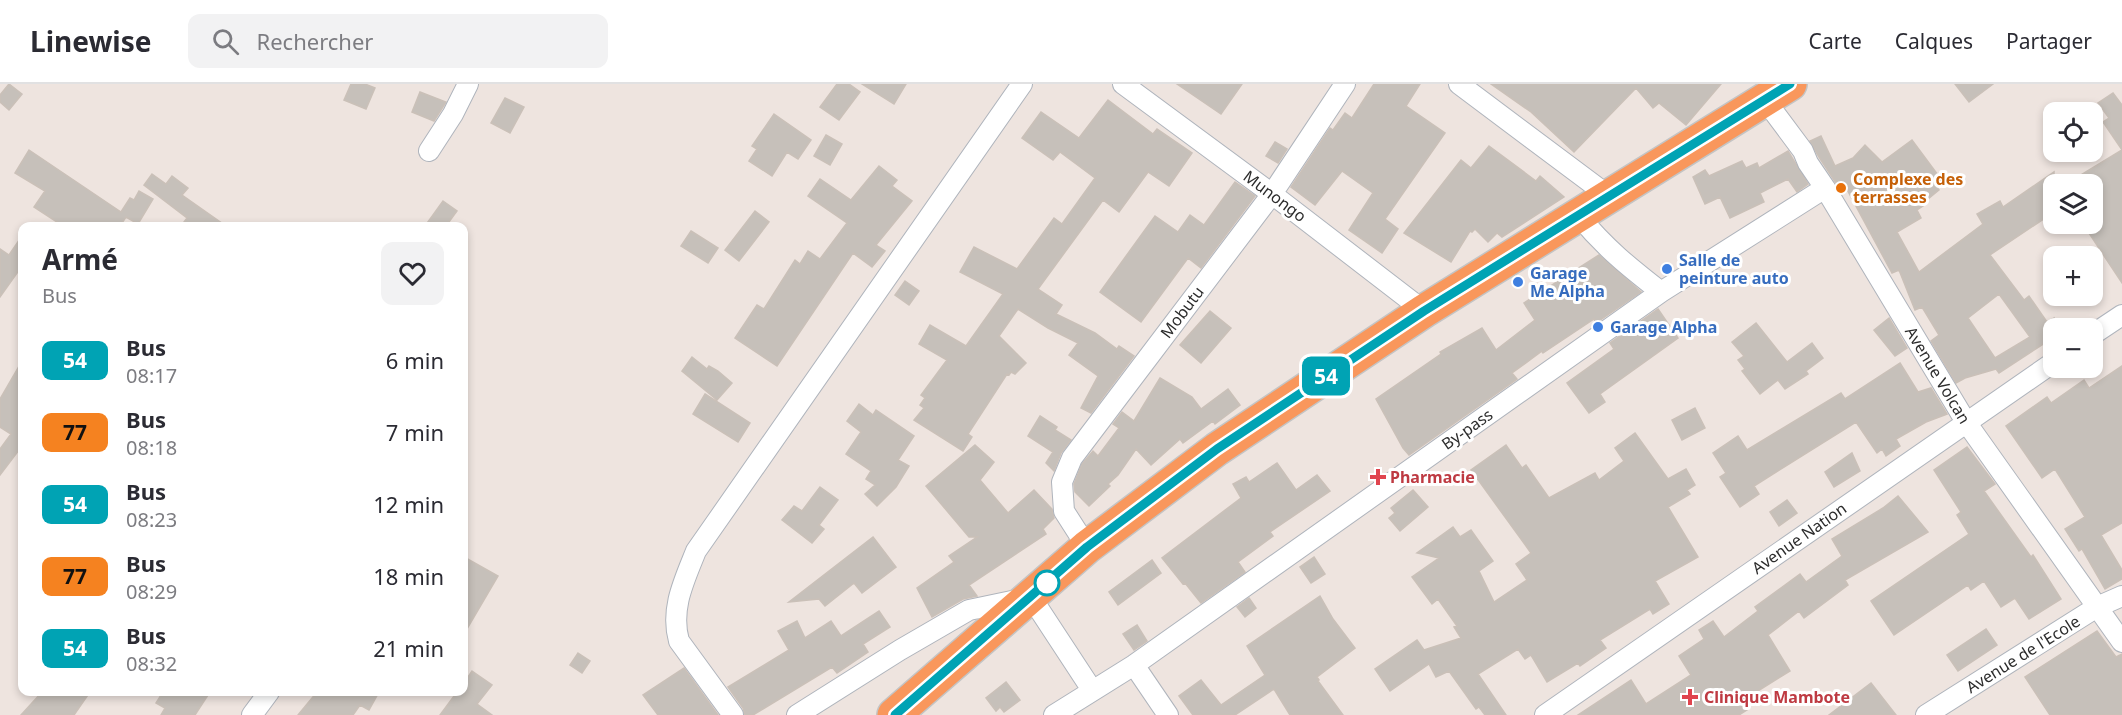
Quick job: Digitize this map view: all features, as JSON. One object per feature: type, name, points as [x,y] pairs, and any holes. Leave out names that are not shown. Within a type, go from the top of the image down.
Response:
[{"type":"highway","points":[[894,715],[1087,547],[1217,449],[1424,311],[1778,92]]},
{"type":"street","points":[[429,151],[453,114],[468,84]]},
{"type":"street","points":[[733,715],[679,641],[676,628],[676,612],[681,588],[696,551],[1022,84]]},
{"type":"street","name":"Munongo","points":[[1123,84],[1272,194],[1424,311]]},
{"type":"street","name":"Mobutu","points":[[1087,547],[1064,512],[1062,482],[1072,458],[1272,194],[1345,84]]},
{"type":"street","points":[[1458,84],[1610,197]]},
{"type":"street","name":"Avenue Volcan","points":[[1778,92],[1808,163],[1966,422],[2122,642]]},
{"type":"street","name":"By-pass","points":[[1054,715],[1134,665],[1660,292],[1825,188]]},
{"type":"street","points":[[1579,216],[1616,257],[1660,292]]},
{"type":"street","points":[[2103,328],[2122,315]]},
{"type":"street","name":"Avenue Nation","points":[[1545,715],[2043,370]]},
{"type":"street","name":"Avenue de l'Ecole","points":[[1926,715],[2097,607],[2122,596]]},
{"type":"street","points":[[797,715],[900,650],[969,610],[1031,597],[1092,690]]},
{"type":"street","points":[[1134,665],[1168,715]]},
{"type":"street","points":[[252,715],[266,696]]},
{"type":"building","points":[[9,84],[22,94],[9,110],[0,102],[0,95]]},
{"type":"building","points":[[351,84],[365,84],[375,88],[366,109],[344,100]]},
{"type":"building","points":[[837,84],[849,84],[860,92],[839,120],[820,107]]},
{"type":"building","points":[[862,84],[906,84],[894,104]]},
{"type":"building","points":[[1177,84],[1242,84],[1221,114]]},
{"type":"building","points":[[1374,84],[1420,84],[1406,106],[1445,133],[1385,219],[1398,229],[1382,253],[1349,230],[1373,193],[1342,171],[1315,205],[1291,187],[1330,128],[1333,130],[1345,113],[1352,118]]},
{"type":"building","points":[[1491,84],[1721,84],[1686,125],[1659,103],[1653,108],[1636,88],[1574,152],[1531,112]]},
{"type":"building","points":[[1955,84],[1993,84],[1969,102]]},
{"type":"building","points":[[420,92],[446,102],[434,121],[412,112]]},
{"type":"building","points":[[2113,93],[2122,105],[2122,150],[2103,122],[2109,118],[2103,110],[2103,102],[2100,102]]},
{"type":"building","points":[[505,98],[524,107],[510,133],[491,123]]},
{"type":"building","points":[[1108,100],[1153,134],[1157,129],[1192,153],[1169,186],[1148,172],[1119,212],[1103,200],[1038,289],[1062,305],[1056,314],[1095,333],[1117,349],[1119,346],[1134,356],[1091,413],[1081,408],[1098,376],[1069,355],[1078,343],[1018,309],[999,336],[1026,363],[1015,374],[1011,372],[1007,374],[968,434],[972,437],[963,451],[914,420],[924,408],[920,405],[925,398],[921,395],[947,360],[919,344],[930,325],[966,346],[1003,294],[960,272],[974,247],[1017,269],[1054,218],[1062,224],[1095,178],[1060,152],[1053,160],[1022,138],[1041,112],[1079,138]]},
{"type":"building","points":[[774,114],[811,140],[798,159],[787,152],[772,176],[749,161],[757,149],[752,146]]},
{"type":"building","points":[[826,135],[842,144],[830,165],[814,156]]},
{"type":"building","points":[[1821,136],[1835,166],[1853,158],[1865,145],[1882,162],[1912,140],[1941,179],[1934,184],[1939,190],[1917,210],[1921,218],[1897,232],[1919,272],[1983,224],[1977,214],[2000,201],[2003,207],[2043,180],[2043,219],[1990,255],[2024,300],[2029,296],[2044,318],[2043,344],[1999,373],[1996,369],[1956,383],[1931,341],[1939,335],[1922,307],[1915,310],[1899,270],[1892,273],[1844,184],[1838,186],[1810,141]],"holes":[[[1999,294],[2030,337],[1995,358],[1968,318]]]},
{"type":"building","points":[[1275,142],[1287,149],[1278,163],[1266,156]]},
{"type":"building","points":[[1489,146],[1536,181],[1540,176],[1564,197],[1502,237],[1497,233],[1488,242],[1475,229],[1470,231],[1451,262],[1404,233],[1461,160],[1471,168]]},
{"type":"building","points":[[29,150],[121,212],[130,198],[134,200],[139,191],[153,199],[139,222],[126,217],[123,222],[57,222],[34,207],[45,191],[15,173]]},
{"type":"building","points":[[2122,150],[2122,283],[2103,254],[2103,246],[2098,246],[2090,234],[2103,234],[2103,174],[2082,174]]},
{"type":"building","points":[[1788,151],[1808,184],[1797,192],[1788,179],[1760,193],[1764,202],[1730,218],[1720,197],[1705,204],[1693,177],[1705,170],[1709,176],[1742,161],[1746,168],[1757,163],[1759,168]]},
{"type":"building","points":[[879,166],[897,180],[892,186],[912,201],[876,245],[885,251],[872,267],[853,253],[777,366],[735,338],[757,305],[764,309],[795,260],[800,264],[808,251],[820,259],[847,223],[808,196],[820,179],[851,200]]},
{"type":"building","points":[[152,174],[166,184],[172,176],[188,188],[182,195],[220,222],[184,222],[187,218],[144,185]]},
{"type":"building","points":[[1235,182],[1255,196],[1201,268],[1188,258],[1141,322],[1100,292],[1155,216],[1178,232],[1190,215],[1204,225]]},
{"type":"building","points":[[443,201],[457,211],[449,222],[428,222]]},
{"type":"building","points":[[755,211],[769,222],[739,261],[725,250]]},
{"type":"building","points":[[691,231],[718,248],[708,263],[681,246]]},
{"type":"building","points":[[18,242],[18,272],[0,297],[0,249],[9,255]]},
{"type":"building","points":[[1599,255],[1641,292],[1596,323],[1594,319],[1543,353],[1542,351],[1512,373],[1517,379],[1409,455],[1376,399],[1441,354],[1440,352],[1482,328],[1496,350],[1535,320],[1524,303]]},
{"type":"building","points":[[905,281],[919,291],[909,305],[895,295]]},
{"type":"building","points":[[1658,309],[1678,338],[1600,394],[1605,402],[1589,413],[1567,383],[1614,349],[1610,343]]},
{"type":"building","points":[[1210,311],[1231,328],[1201,363],[1180,345]]},
{"type":"building","points":[[1889,318],[1907,348],[1895,356],[1874,330]]},
{"type":"building","points":[[1756,323],[1787,362],[1812,343],[1823,358],[1806,371],[1808,374],[1785,389],[1778,380],[1760,394],[1742,371],[1745,369],[1738,360],[1744,356],[1732,342]]},
{"type":"building","points":[[692,357],[707,369],[709,366],[718,371],[732,383],[717,400],[682,371]]},
{"type":"building","points":[[1900,363],[1918,392],[1931,388],[1947,414],[1926,422],[1896,439],[1900,446],[1886,456],[1882,449],[1877,453],[1856,422],[1754,486],[1759,494],[1740,507],[1720,477],[1726,473],[1713,453],[1738,436],[1747,450],[1841,393],[1845,399]]},
{"type":"building","points":[[2122,366],[2122,523],[2101,535],[2122,570],[2122,579],[2105,589],[2082,549],[2079,551],[2065,529],[2085,517],[2055,469],[2042,478],[2006,426],[2047,397],[2051,403],[2084,380],[2089,388]]},
{"type":"building","points":[[18,368],[18,451],[0,475],[0,449],[11,434],[0,427],[0,399]]},
{"type":"building","points":[[1160,378],[1192,397],[1201,409],[1228,389],[1240,405],[1215,424],[1213,421],[1183,443],[1180,439],[1151,465],[1136,449],[1118,475],[1108,484],[1110,486],[1089,506],[1075,492],[1074,484],[1082,464],[1093,451],[1098,456],[1119,428],[1113,424],[1122,412],[1134,421]]},
{"type":"building","points":[[705,394],[750,423],[738,442],[693,414]]},
{"type":"building","points":[[859,404],[873,415],[876,410],[914,436],[898,460],[909,466],[896,487],[877,506],[865,494],[875,485],[866,479],[871,471],[846,454],[861,432],[847,421]]},
{"type":"building","points":[[1695,408],[1705,428],[1682,440],[1672,420]]},
{"type":"building","points":[[1040,416],[1057,427],[1055,430],[1071,440],[1061,453],[1054,471],[1046,463],[1053,452],[1028,436]]},
{"type":"building","points":[[1635,433],[1668,479],[1686,469],[1695,485],[1687,490],[1690,494],[1668,507],[1698,557],[1655,581],[1669,604],[1653,614],[1650,609],[1600,640],[1606,648],[1580,666],[1578,663],[1547,682],[1531,655],[1525,659],[1518,649],[1478,674],[1506,715],[1485,715],[1479,707],[1476,709],[1449,671],[1436,677],[1429,664],[1390,691],[1375,669],[1417,640],[1424,650],[1461,638],[1454,627],[1457,626],[1438,599],[1432,604],[1412,577],[1439,558],[1417,553],[1453,527],[1460,537],[1471,530],[1493,561],[1479,571],[1494,602],[1527,580],[1516,564],[1531,553],[1471,470],[1506,445],[1522,468],[1526,465],[1549,498],[1595,473],[1599,480],[1624,461],[1615,448]]},
{"type":"building","points":[[975,445],[994,462],[980,480],[1008,513],[1034,490],[1052,509],[1054,518],[1043,529],[1046,534],[969,585],[977,596],[963,599],[932,617],[917,588],[954,562],[949,556],[977,537],[969,537],[926,486]]},
{"type":"building","points":[[1967,447],[1995,484],[1984,491],[2031,557],[2033,555],[2061,599],[2029,619],[2015,598],[2001,607],[1984,581],[1971,590],[1968,585],[1894,635],[1871,601],[1969,534],[1957,515],[1961,512],[1934,470]]},
{"type":"building","points":[[1852,453],[1860,471],[1834,487],[1825,472]]},
{"type":"building","points":[[1277,463],[1296,490],[1317,475],[1330,491],[1270,532],[1273,536],[1238,562],[1245,572],[1201,603],[1162,558],[1241,498],[1233,484],[1246,477],[1249,482]]},
{"type":"building","points":[[820,487],[838,500],[819,525],[824,529],[812,543],[782,520],[794,506],[802,511]]},
{"type":"building","points":[[1413,490],[1428,507],[1400,531],[1389,518],[1395,513],[1391,508]]},
{"type":"building","points":[[1898,496],[1928,532],[1845,580],[1848,585],[1804,618],[1799,611],[1768,635],[1790,671],[1745,699],[1750,708],[1739,715],[1578,715],[1631,680],[1646,704],[1691,675],[1679,656],[1704,639],[1699,630],[1713,621],[1724,637],[1758,611],[1755,607],[1800,574],[1806,582],[1842,556],[1832,539],[1883,508]]},
{"type":"building","points":[[1787,500],[1797,513],[1779,526],[1770,512]]},
{"type":"building","points":[[873,537],[896,567],[862,593],[854,583],[825,606],[819,599],[789,602]]},
{"type":"building","points":[[1314,557],[1325,574],[1311,583],[1300,567]]},
{"type":"building","points":[[468,559],[498,576],[468,627]]},
{"type":"building","points":[[1152,560],[1161,573],[1118,605],[1109,592]]},
{"type":"building","points":[[1320,596],[1333,619],[1355,648],[1317,677],[1343,715],[1290,715],[1274,689],[1235,715],[1193,715],[1179,696],[1201,680],[1221,705],[1265,675],[1247,646]]},
{"type":"building","points":[[1249,598],[1256,608],[1245,617],[1237,607]]},
{"type":"building","points":[[879,611],[890,627],[863,644],[868,652],[837,673],[832,667],[753,715],[745,715],[743,708],[728,687],[789,650],[778,631],[797,621],[805,638],[831,621],[841,636]]},
{"type":"building","points":[[1137,625],[1147,641],[1134,650],[1123,634]]},
{"type":"building","points":[[1986,629],[1997,645],[1958,671],[1947,655]]},
{"type":"building","points":[[2097,631],[2116,657],[2122,654],[2122,715],[2050,715],[2025,677]]},
{"type":"building","points":[[578,653],[590,661],[582,673],[570,665]]},
{"type":"building","points":[[684,668],[718,715],[658,715],[643,695]]},
{"type":"building","points":[[472,671],[492,685],[477,704],[492,715],[440,715],[454,696],[468,696],[468,677]]},
{"type":"building","points":[[1006,682],[1020,700],[1004,712],[1000,707],[996,711],[986,698]]},
{"type":"building","points":[[1871,683],[1896,715],[1829,715]]},
{"type":"building","points":[[38,696],[87,696],[74,715],[21,715]]},
{"type":"building","points":[[160,696],[207,696],[195,715],[161,715],[165,708],[156,703]]},
{"type":"building","points":[[314,696],[377,696],[369,710],[360,705],[353,715],[298,715]]},
{"type":"bus line","name":"54","points":[[895,715],[1087,547],[1145,501],[1217,449],[1424,311],[1790,84]]},
{"type":"place","name":"Complexe des terrasses","points":[[1841,188]]},
{"type":"place","name":"Salle de peinture auto","points":[[1667,269]]},
{"type":"place","name":"Garage Me Alpha","points":[[1518,282]]},
{"type":"place","name":"Garage Alpha","points":[[1598,327]]},
{"type":"place","name":"Pharmacie","points":[[1378,477]]},
{"type":"place","name":"Clinique Mambote","points":[[1690,697]]}]
